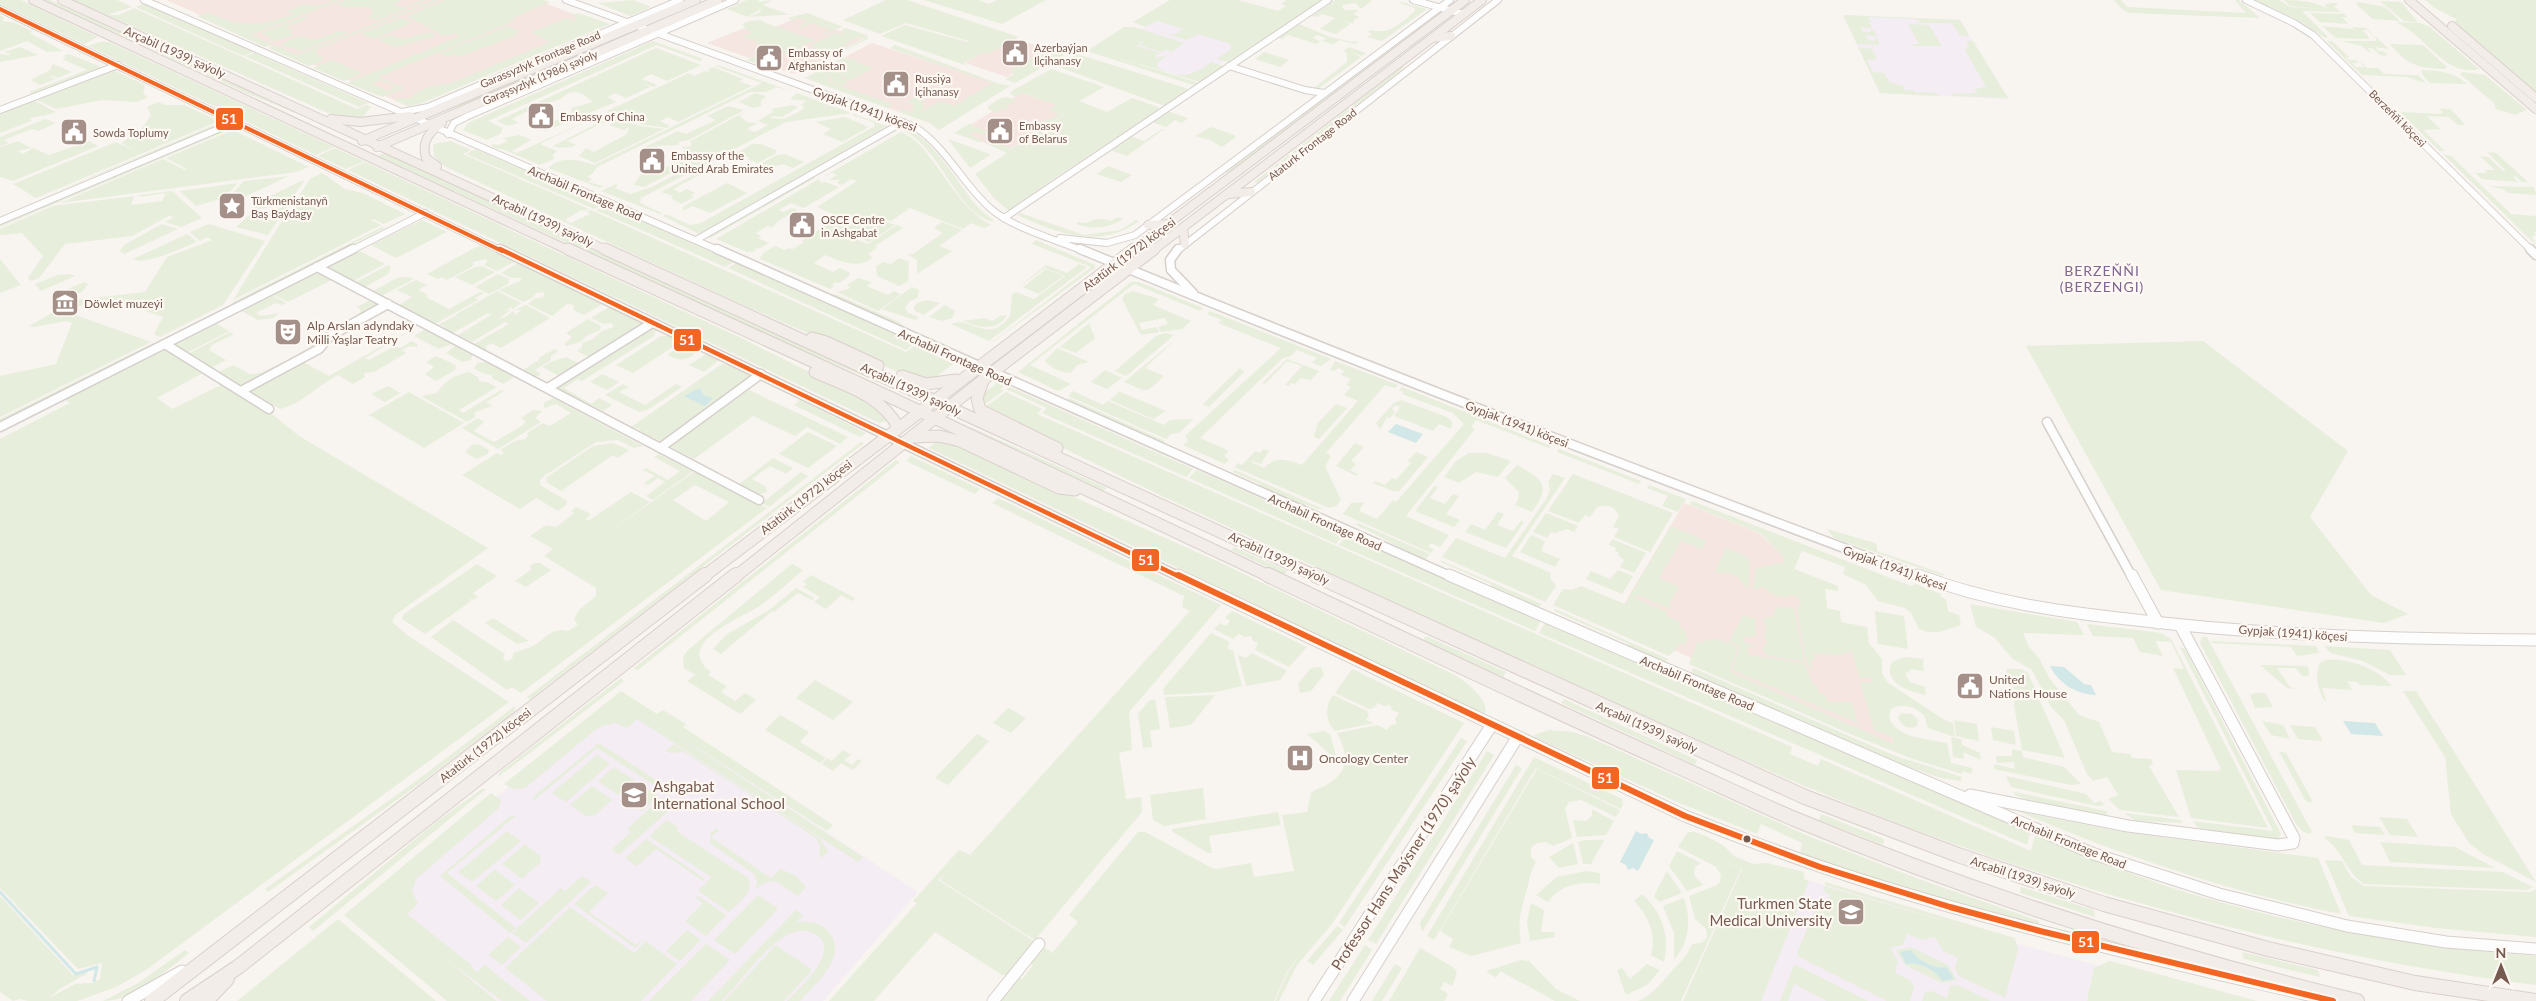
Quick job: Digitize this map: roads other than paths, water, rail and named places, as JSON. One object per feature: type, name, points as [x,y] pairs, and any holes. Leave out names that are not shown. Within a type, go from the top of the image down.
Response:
[{"type":"main road","name":"Arçabil (1939) şaýoly","points":[[33,0],[918,411],[1566,716],[1797,820],[1955,881],[2109,932],[2275,980],[2357,1001]]},
{"type":"main road","name":"Arçabil (1939) şaýoly","points":[[62,0],[950,408],[1805,797],[1958,855],[2104,904],[2268,949],[2415,983],[2536,1001]]},
{"type":"main road","name":"Garaşsyzlyk (1986) şaýoly","points":[[413,117],[448,106],[696,0]]},
{"type":"main road","name":"Garaşsyzlyk (1986) şaýoly","points":[[431,126],[459,112],[718,0]]},
{"type":"main road","name":"Atatürk (1972) köçesi","points":[[152,1001],[918,411],[1169,224],[1447,6],[1464,0]]},
{"type":"main road","points":[[2409,0],[2536,109]]},
{"type":"main road","points":[[2420,0],[2536,98]]},
{"type":"main road","name":"Atatürk (1972) köçesi","points":[[187,1001],[238,967],[935,420],[993,372],[1230,194],[1480,2]]},
{"type":"main road","points":[[1431,39],[1451,36]]},
{"type":"main road","points":[[1408,57],[1408,69]]},
{"type":"main road","points":[[383,120],[399,112]]},
{"type":"main road","points":[[312,114],[343,121],[413,117]]},
{"type":"main road","points":[[349,147],[413,117]]},
{"type":"main road","points":[[362,153],[431,126]]},
{"type":"main road","points":[[431,126],[424,152],[426,158],[447,176]]},
{"type":"main road","points":[[1230,194],[1251,192]]},
{"type":"main road","points":[[1148,225],[1169,224]]},
{"type":"main road","points":[[1183,229],[1185,244]]},
{"type":"main road","points":[[778,329],[826,342],[915,382],[934,384],[965,376]]},
{"type":"main road","points":[[764,341],[793,361],[879,403],[892,414],[898,427]]},
{"type":"main road","points":[[984,380],[976,398],[980,410],[1085,461],[1102,477]]},
{"type":"main road","points":[[909,440],[950,438],[1059,488],[1087,492]]},
{"type":"main road","points":[[206,1001],[238,967]]},
{"type":"street","name":"Archabil Frontage Road","points":[[144,0],[448,134],[696,240],[978,367],[993,372],[1165,452],[1951,790],[2094,854],[2240,901],[2398,935],[2536,949]]},
{"type":"street","name":"Gypjak (1941) köçesi","points":[[566,0],[903,122],[930,137],[984,204],[1004,218],[1044,235],[1201,299],[1676,486],[1962,592],[2020,604],[2181,627],[2388,639],[2536,640]]},
{"type":"street","name":"Garassyzlyk Frontage Road","points":[[399,112],[428,106],[680,0]]},
{"type":"street","name":"Garassyzlyk Frontage Road","points":[[448,134],[454,123],[468,116],[735,0]]},
{"type":"street","points":[[1004,218],[1328,0]]},
{"type":"street","points":[[1413,0],[1447,6],[1463,14]]},
{"type":"street","points":[[1464,0],[1480,2]]},
{"type":"street","name":"Ataturk Frontage Road","points":[[1201,299],[1182,284],[1171,270],[1171,257],[1251,192],[1498,0]]},
{"type":"street","name":"Berzeňňi köçesi","points":[[2246,0],[2294,23],[2313,35],[2536,255]]},
{"type":"street","points":[[1044,235],[1096,244],[1111,243],[1131,236],[1447,6]]},
{"type":"street","points":[[0,9],[887,435],[909,440],[1491,726],[1708,826],[1868,883],[2040,931],[2333,1001]]},
{"type":"street","points":[[0,110],[118,65]]},
{"type":"street","points":[[1229,66],[1305,90],[1308,88],[1324,94]]},
{"type":"street","points":[[0,221],[235,122]]},
{"type":"street","points":[[696,240],[903,122]]},
{"type":"street","points":[[0,427],[425,213]]},
{"type":"street","points":[[317,267],[759,500]]},
{"type":"street","points":[[241,391],[319,349],[330,336],[388,304]]},
{"type":"street","points":[[548,388],[652,323]]},
{"type":"street","points":[[165,344],[269,409]]},
{"type":"street","points":[[660,448],[762,374]]},
{"type":"street","points":[[2047,422],[2158,624]]},
{"type":"street","points":[[1951,790],[2053,813],[2128,826],[2278,846],[2293,843],[2294,838],[2181,627]]},
{"type":"street","name":"Professor Hans Maýsner (1970) şaýoly","points":[[1314,1001],[1491,726]]},
{"type":"street","points":[[1353,1001],[1517,738]]},
{"type":"street","points":[[993,1001],[1039,944]]},
{"type":"street","points":[[128,1001],[213,954]]},
{"type":"waterway","points":[[0,892],[76,974],[97,967],[94,981]]},
{"type":"place","name":"Azerbaýjan Ilçihanasy","points":[[1015,53]]},
{"type":"place","name":"Embassy of Afghanistan","points":[[769,58]]},
{"type":"place","name":"Russiýa lçihanasy","points":[[896,84]]},
{"type":"place","name":"Embassy of China","points":[[541,116]]},
{"type":"place","name":"Embassy of Belarus","points":[[1000,131]]},
{"type":"place","name":"Sowda Toplumy","points":[[74,132]]},
{"type":"place","name":"Embassy of the United Arab Emirates","points":[[652,161]]},
{"type":"place","name":"Türkmenistanyň Baş Baýdagy","points":[[232,206]]},
{"type":"place","name":"OSCE Centre in Ashgabat","points":[[802,225]]},
{"type":"place","name":"Döwlet muzeýi","points":[[65,303]]},
{"type":"place","name":"Alp Arslan adyndaky Milli Ýaşlar Teatry","points":[[288,332]]},
{"type":"place","name":"United Nations House","points":[[1970,686]]},
{"type":"place","name":"Oncology Center","points":[[1300,758]]},
{"type":"place","name":"Ashgabat International School","points":[[634,795]]},
{"type":"place","name":"Turkmen State Medical University","points":[[1851,912]]},
{"type":"district","name":"BERZEŇŇI (BERZENGI)","points":[[2102,278]]}]
